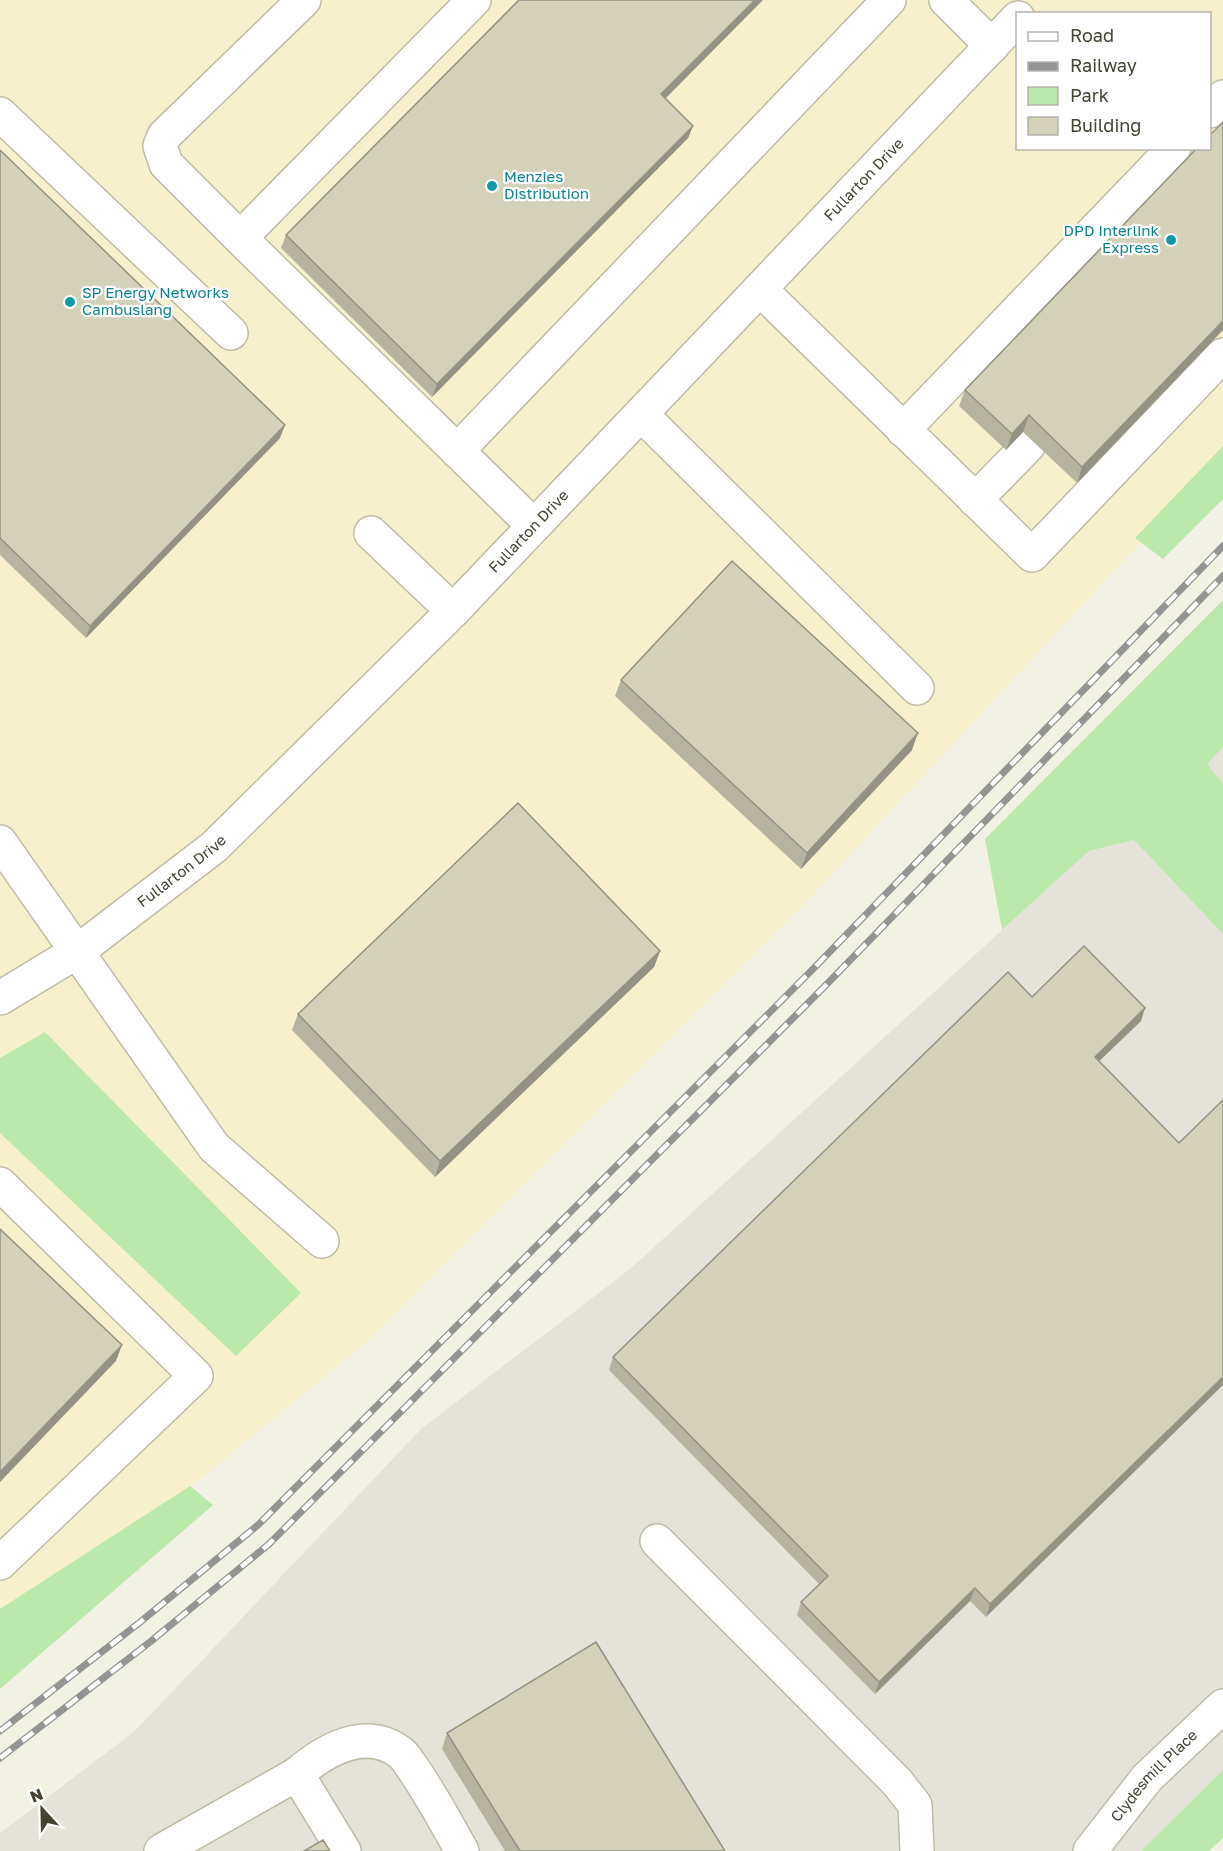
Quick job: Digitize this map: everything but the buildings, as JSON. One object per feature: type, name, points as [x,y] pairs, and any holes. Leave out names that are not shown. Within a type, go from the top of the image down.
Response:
[{"type":"street","points":[[304,0],[164,136],[160,146],[166,164],[534,526]]},
{"type":"street","points":[[240,238],[474,0]]},
{"type":"street","points":[[457,451],[889,0]]},
{"type":"street","points":[[946,0],[992,46]]},
{"type":"street","points":[[1024,12],[1035,0]]},
{"type":"street","name":"Fullarton Drive","points":[[0,998],[78,951],[214,847],[453,611],[1016,19]]},
{"type":"street","points":[[1211,109],[1223,97]]},
{"type":"street","points":[[0,114],[231,333]]},
{"type":"street","points":[[903,430],[1172,150]]},
{"type":"street","points":[[760,289],[1032,555],[1223,355]]},
{"type":"street","points":[[641,414],[917,688]]},
{"type":"street","points":[[975,500],[1029,446]]},
{"type":"street","points":[[371,533],[453,611]]},
{"type":"street","points":[[0,842],[214,1147],[322,1240]]},
{"type":"street","points":[[0,1184],[196,1376],[0,1563]]},
{"type":"street","points":[[657,1541],[897,1782],[915,1805],[917,1851]]},
{"type":"street","name":"Clydesmill Place","points":[[1090,1851],[1147,1778],[1223,1706]]},
{"type":"street","points":[[161,1851],[297,1774],[317,1758],[346,1743],[381,1742],[402,1754],[420,1779],[462,1851]]},
{"type":"street","points":[[297,1774],[344,1851]]},
{"type":"shaded area","points":[[0,0],[1223,0],[1223,454],[811,897],[371,1338],[0,1645]]},
{"type":"shaded area","points":[[1223,747],[1223,784],[1206,764]]},
{"type":"shaded area","points":[[1134,840],[1223,934],[1223,1770],[1141,1851],[0,1851],[0,1833],[135,1731],[421,1429],[630,1269],[1089,851]]},
{"type":"green space","points":[[1223,446],[1223,499],[1163,559],[1135,538]]},
{"type":"green space","points":[[1223,600],[1223,747],[1207,764],[1223,784],[1223,934],[1134,840],[1089,851],[1002,930],[985,839]]},
{"type":"green space","points":[[45,1032],[301,1293],[236,1356],[0,1133],[0,1058]]},
{"type":"green space","points":[[190,1486],[213,1505],[0,1689],[0,1609]]},
{"type":"green space","points":[[1223,1770],[1223,1838],[1209,1851],[1141,1851]]},
{"type":"railway","points":[[0,1731],[139,1623],[258,1525],[815,967],[1223,546]]},
{"type":"railway","points":[[0,1758],[150,1642],[269,1544],[828,983],[1223,576]]},
{"type":"place","name":"Menzies Distribution","points":[[492,186]]},
{"type":"place","name":"DPD Interlink Express","points":[[1171,240]]},
{"type":"place","name":"SP Energy Networks Cambuslang","points":[[70,302]]}]
